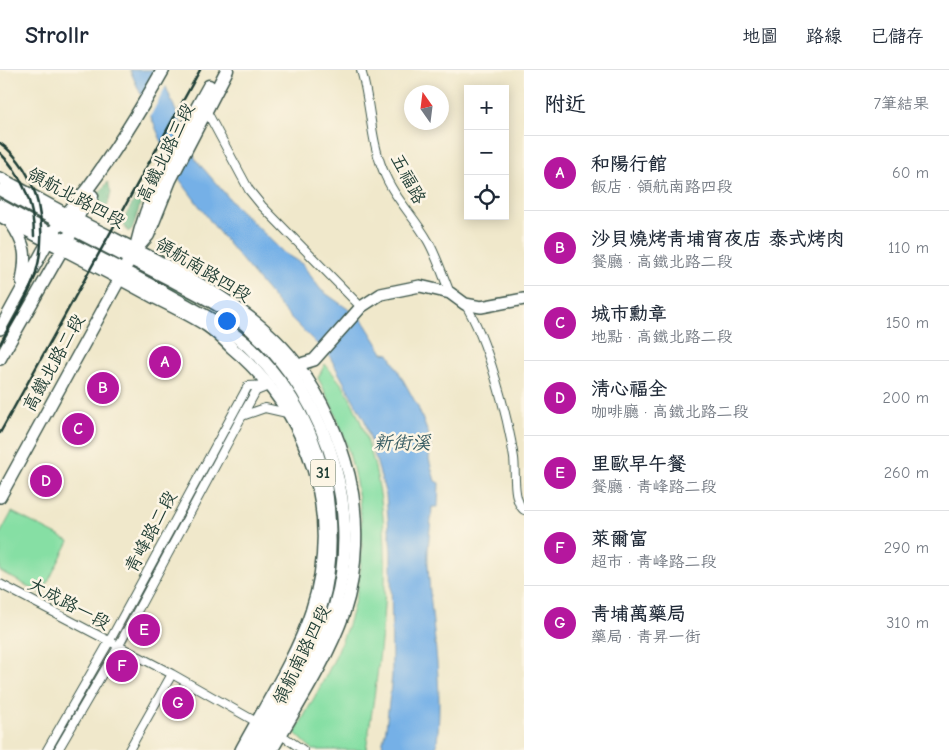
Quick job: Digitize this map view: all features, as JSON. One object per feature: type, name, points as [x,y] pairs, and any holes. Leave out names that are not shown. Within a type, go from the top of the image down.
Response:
[{"type":"main road","name":"高鐵北路三段","points":[[64,245],[80,212],[132,141],[163,70]]},
{"type":"main road","name":"高鐵北路三段","points":[[49,238],[62,218],[86,191],[145,110],[170,70]]},
{"type":"main road","name":"高鐵北路三段","points":[[202,112],[218,70]]},
{"type":"main road","name":"高鐵北路三段","points":[[122,275],[133,254],[140,227],[202,112],[227,70]]},
{"type":"main road","name":"領航北路四段","points":[[62,218],[133,254]]},
{"type":"main road","name":"31","points":[[49,238],[122,275]]},
{"type":"main road","name":"領航南路四段","points":[[133,254],[234,316],[294,369],[320,426],[337,474],[343,511],[342,576],[334,607],[321,643],[268,728],[250,750]]},
{"type":"main road","name":"領航南路四段","points":[[122,275],[227,330],[248,346],[274,382],[296,406],[318,452],[327,486],[329,574],[311,635],[268,728],[261,750]]},
{"type":"street","name":"五福路","points":[[361,70],[368,94],[378,156],[383,171],[402,204],[429,242],[450,293]]},
{"type":"street","points":[[202,112],[249,190],[360,309]]},
{"type":"street","name":"領航北路四段","points":[[0,178],[62,218]]},
{"type":"street","name":"領航北路四段","points":[[0,190],[62,218]]},
{"type":"street","points":[[0,205],[49,238]]},
{"type":"street","points":[[5,219],[49,238]]},
{"type":"street","points":[[5,219],[20,237],[27,255],[20,292]]},
{"type":"street","points":[[0,329],[49,238]]},
{"type":"street","points":[[0,359],[64,245]]},
{"type":"street","name":"高鐵北路二段","points":[[0,498],[122,275]]},
{"type":"street","points":[[274,382],[294,369],[314,360],[360,309],[381,294],[420,286],[450,293],[465,304],[474,318],[493,372],[513,453],[518,501],[523,511]]},
{"type":"street","points":[[465,304],[481,308],[524,299]]},
{"type":"street","name":"領航南路四段","points":[[272,750],[268,728],[294,650],[310,614],[320,579],[324,553],[323,518],[319,490],[307,450],[274,382]]},
{"type":"street","name":"青峰路二段","points":[[58,750],[118,647],[256,391],[274,382]]},
{"type":"street","name":"青峰路二段","points":[[47,750],[110,642],[248,386],[274,382]]},
{"type":"street","points":[[242,416],[265,408],[289,414]]},
{"type":"street","points":[[516,480],[524,474]]},
{"type":"street","name":"大成路一段","points":[[0,584],[172,674],[303,750]]},
{"type":"street","points":[[129,750],[172,674]]},
{"type":"street","name":"領航南路四段","points":[[240,750],[268,728]]},
{"type":"green space","points":[[108,182],[111,193],[107,207],[98,211],[89,206]]},
{"type":"green space","points":[[140,190],[144,191],[133,228],[128,232],[122,222]]},
{"type":"green space","points":[[147,273],[227,317],[255,341],[253,344],[224,319],[145,277],[144,274]]},
{"type":"green space","points":[[325,364],[346,391],[365,433],[377,477],[383,522],[385,568],[383,614],[379,660],[366,750],[313,750],[295,733],[327,674],[343,638],[354,605],[360,572],[362,539],[360,506],[345,440],[318,378]]},
{"type":"green space","points":[[12,512],[69,541],[42,594],[0,571],[0,534]]},
{"type":"water","name":"新街溪","points":[[130,70],[159,70],[196,160],[234,204],[284,253],[302,264],[321,290],[362,319],[383,353],[389,354],[418,407],[431,441],[429,459],[435,481],[439,483],[438,507],[432,507],[428,557],[439,703],[436,750],[381,750],[386,728],[392,676],[391,551],[386,495],[365,421],[330,357],[286,313],[217,230],[177,176]]},
{"type":"pier","points":[[162,70],[167,84],[149,119],[140,100]]},
{"type":"railway","points":[[0,433],[200,70]]},
{"type":"railway","points":[[0,143],[14,155],[24,170],[38,203],[41,221],[41,240],[35,276],[24,302],[0,344]]},
{"type":"railway","points":[[0,153],[15,171],[26,191],[32,213],[34,236]]},
{"type":"place","name":"和陽行館","points":[[165,362]]},
{"type":"place","name":"沙貝燒烤青埔宵夜店 泰式烤肉","points":[[103,388]]},
{"type":"place","name":"城市勳章","points":[[78,429]]},
{"type":"place","name":"清心福全","points":[[46,481]]},
{"type":"place","name":"里歐早午餐","points":[[144,630]]},
{"type":"place","name":"萊爾富","points":[[122,666]]},
{"type":"place","name":"青埔萬藥局","points":[[178,703]]}]
